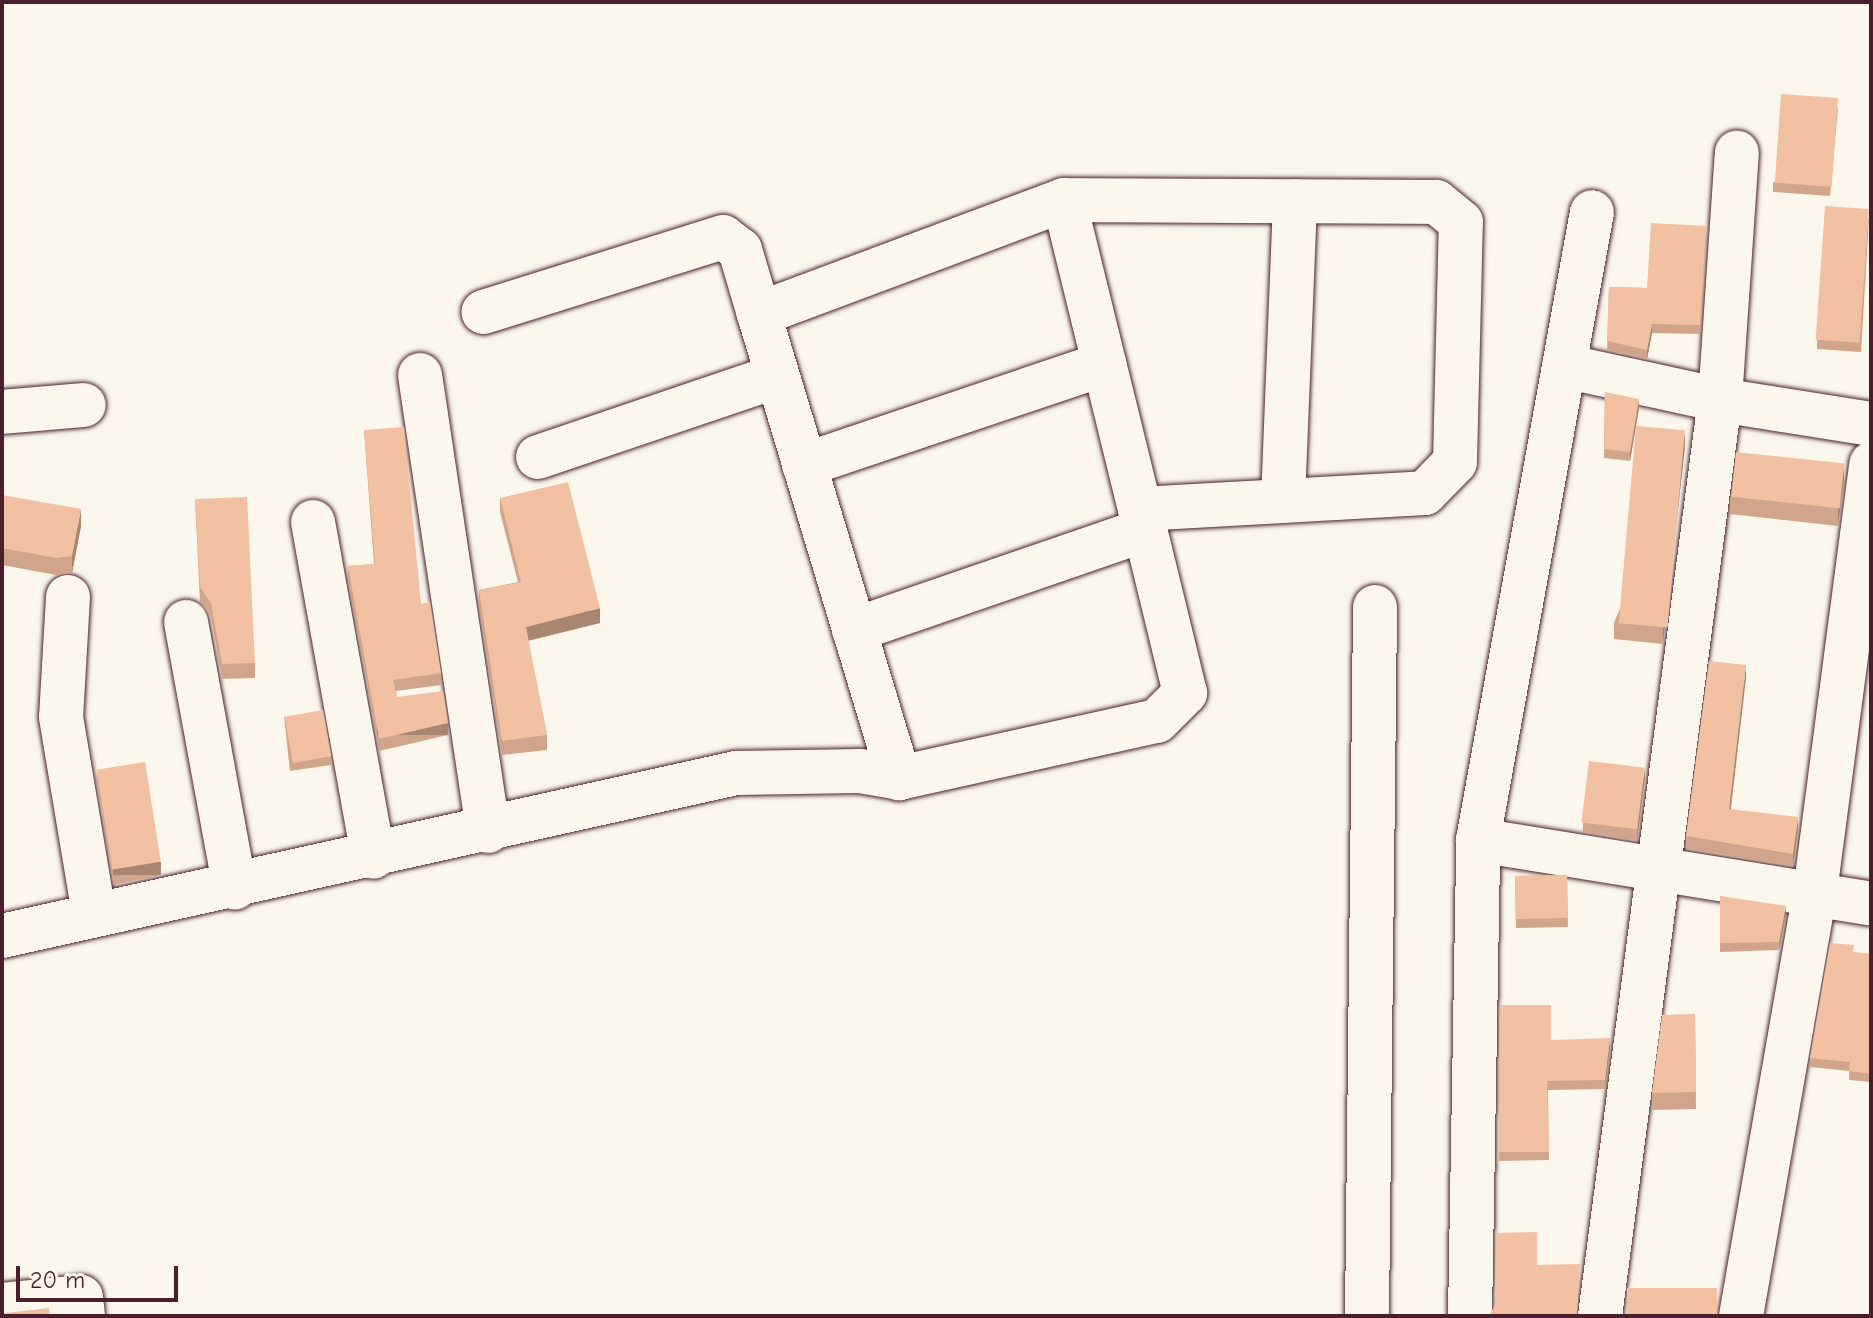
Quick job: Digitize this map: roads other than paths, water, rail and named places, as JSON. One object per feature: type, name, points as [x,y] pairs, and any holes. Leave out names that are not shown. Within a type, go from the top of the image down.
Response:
[{"type":"street","points":[[1600,1316],[1720,400],[1737,153]]},
{"type":"street","points":[[2,936],[235,888],[736,773],[860,771],[899,778],[1157,721],[1185,693],[1064,200]]},
{"type":"street","points":[[759,314],[1064,200],[1436,202],[1461,222],[1455,462],[1425,493],[1283,501],[1142,520],[854,630]]},
{"type":"street","points":[[1283,501],[1295,201]]},
{"type":"street","points":[[1470,1316],[1478,840],[1592,212]]},
{"type":"street","points":[[483,312],[723,237],[740,250],[899,778]]},
{"type":"street","points":[[804,465],[1104,364]]},
{"type":"street","points":[[1564,366],[1720,400],[1871,424]]},
{"type":"street","points":[[420,375],[488,831]]},
{"type":"street","points":[[538,457],[777,376]]},
{"type":"street","points":[[2,412],[84,405]]},
{"type":"street","points":[[1741,1316],[1815,892],[1871,464]]},
{"type":"street","points":[[313,522],[373,857]]},
{"type":"street","points":[[68,597],[61,717],[94,915]]},
{"type":"street","points":[[1367,1316],[1375,607]]},
{"type":"street","points":[[186,622],[235,888]]},
{"type":"street","points":[[1478,840],[1815,892],[1871,904]]},
{"type":"street","points":[[2,1305],[81,1297],[83,1316]]}]
